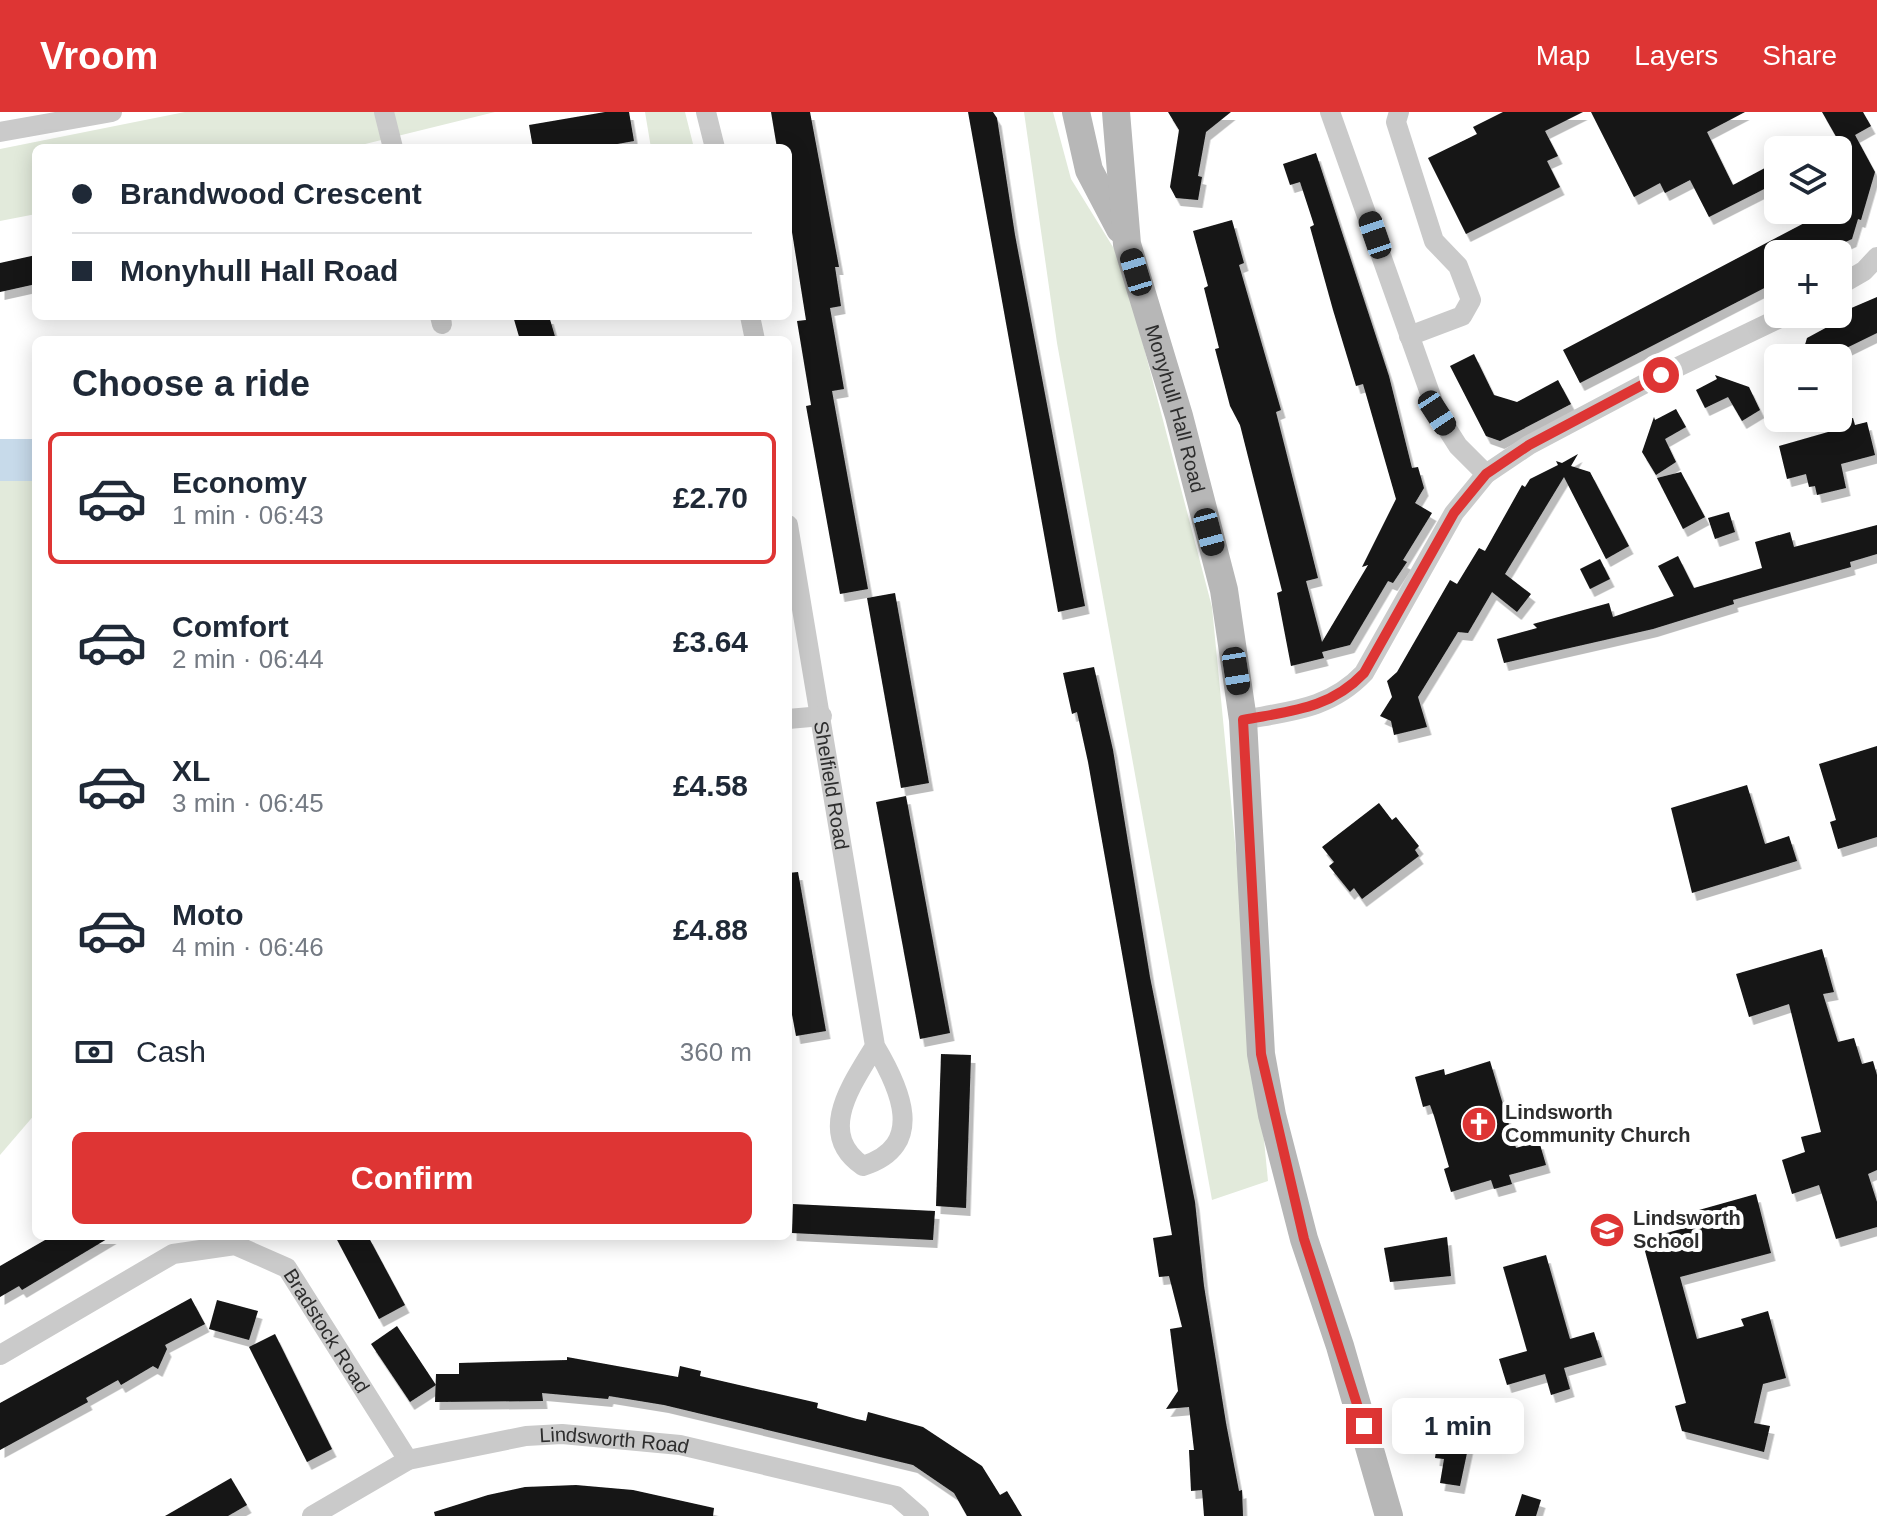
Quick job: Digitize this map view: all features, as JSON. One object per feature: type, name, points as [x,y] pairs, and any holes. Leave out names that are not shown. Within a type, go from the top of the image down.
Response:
[{"type":"street","points":[[0,132],[85,114],[112,112]]},
{"type":"street","points":[[384,112],[392,144]]},
{"type":"street","points":[[706,112],[714,144]]},
{"type":"street","name":"Monyhull Hall Road","points":[[1076,112],[1089,170],[1127,244],[1179,416],[1224,590],[1243,720],[1261,1054],[1304,1239],[1340,1346],[1389,1516]]},
{"type":"street","name":"Monyhull Hall Road","points":[[1116,112],[1127,244]]},
{"type":"street","points":[[1330,112],[1437,413],[1458,446],[1486,474]]},
{"type":"street","points":[[1399,112],[1396,122],[1434,241],[1458,266],[1471,300],[1462,316],[1409,336]]},
{"type":"street","points":[[1852,278],[1877,257]]},
{"type":"street","points":[[1243,720],[1316,706],[1346,692],[1364,673],[1454,513],[1486,474],[1529,445],[1661,375],[1764,326]]},
{"type":"street","name":"Shelfield Road","points":[[792,547],[875,1046],[899,1091],[906,1113],[896,1141],[884,1159],[863,1166],[847,1155],[841,1138],[841,1113],[850,1086],[875,1046]]},
{"type":"street","points":[[792,719],[822,716]]},
{"type":"street","name":"Bradstock Road","points":[[0,1355],[173,1254],[235,1245],[287,1268],[408,1460]]},
{"type":"street","name":"Lindsworth Road","points":[[312,1516],[408,1460],[526,1436],[562,1434],[622,1437],[680,1445],[896,1496],[919,1516]]},
{"type":"green space","points":[[185,112],[495,112],[365,144],[32,144],[32,215],[0,221],[0,149]]},
{"type":"green space","points":[[645,112],[685,112],[693,144],[650,144]]},
{"type":"green space","points":[[1024,112],[1053,112],[1071,179],[1121,260],[1212,607],[1268,1181],[1212,1200],[1057,343]]},
{"type":"green space","points":[[0,481],[32,481],[32,1118],[0,1155]]},
{"type":"water","points":[[0,439],[32,439],[32,481],[0,481]]},
{"type":"building","points":[[605,112],[629,112],[634,141],[617,144],[532,144],[529,125]]},
{"type":"building","points":[[771,112],[810,112],[839,267],[835,267],[841,306],[830,308],[844,389],[832,391],[868,589],[840,594],[806,406],[811,405],[797,321],[806,320],[792,232],[792,144],[776,144]]},
{"type":"building","points":[[968,112],[993,112],[997,118],[1015,235],[1085,606],[1058,612]]},
{"type":"building","points":[[1168,112],[1231,112],[1206,132],[1198,176],[1202,177],[1198,200],[1176,198],[1170,187],[1179,130]]},
{"type":"building","points":[[1503,112],[1583,112],[1545,131],[1558,156],[1547,161],[1560,187],[1466,234],[1428,158],[1477,134],[1473,127]]},
{"type":"building","points":[[1591,112],[1745,112],[1707,132],[1733,185],[1764,168],[1764,189],[1709,217],[1690,180],[1665,193],[1660,183],[1634,197]]},
{"type":"building","points":[[1822,112],[1863,112],[1871,126],[1855,135],[1875,172],[1852,239],[1772,240],[1802,224],[1852,224],[1852,136],[1836,136]]},
{"type":"building","points":[[1316,153],[1389,376],[1412,468],[1418,467],[1424,488],[1415,503],[1432,513],[1403,560],[1407,562],[1393,583],[1388,581],[1350,645],[1322,652],[1324,658],[1291,666],[1277,593],[1282,591],[1240,425],[1230,406],[1215,349],[1219,348],[1204,288],[1208,286],[1193,231],[1232,220],[1244,263],[1239,265],[1281,410],[1276,412],[1318,578],[1306,581],[1322,642],[1368,565],[1362,567],[1396,499],[1363,384],[1356,386],[1300,182],[1290,185],[1283,164]]},
{"type":"building","points":[[1764,244],[1764,288],[1580,383],[1563,350]]},
{"type":"building","points":[[32,256],[32,285],[0,292],[0,263]]},
{"type":"building","points":[[1877,297],[1877,333],[1852,345],[1805,344],[1807,338],[1825,328],[1852,328],[1852,308]]},
{"type":"building","points":[[514,320],[550,320],[555,336],[519,336]]},
{"type":"building","points":[[1474,354],[1494,395],[1517,402],[1558,380],[1571,404],[1500,441],[1486,436],[1450,366]]},
{"type":"building","points":[[1715,375],[1749,387],[1760,410],[1742,421],[1728,397],[1705,408],[1696,390],[1717,379]]},
{"type":"building","points":[[1676,409],[1686,427],[1665,439],[1676,462],[1656,475],[1642,452],[1654,417],[1655,420]]},
{"type":"building","points":[[1852,418],[1855,425],[1867,422],[1875,455],[1841,464],[1846,488],[1817,495],[1815,486],[1809,487],[1806,474],[1787,479],[1779,446],[1828,432],[1852,432]]},
{"type":"building","points":[[1578,454],[1571,466],[1590,472],[1629,546],[1606,559],[1564,477],[1505,574],[1531,594],[1517,612],[1492,592],[1468,633],[1458,632],[1418,697],[1427,727],[1394,735],[1391,721],[1380,716],[1392,697],[1387,681],[1397,672],[1450,580],[1457,584],[1479,548],[1485,551],[1522,485],[1525,487],[1530,479],[1558,465],[1556,461],[1562,463]]},
{"type":"building","points":[[1681,472],[1705,517],[1683,529],[1657,478]]},
{"type":"building","points":[[1729,512],[1735,532],[1715,539],[1708,518]]},
{"type":"building","points":[[1877,525],[1877,554],[1850,562],[1851,567],[1733,600],[1734,604],[1653,629],[1504,663],[1497,639],[1537,628],[1533,624],[1609,603],[1613,617],[1674,596],[1658,566],[1678,556],[1694,588],[1762,568],[1755,542],[1790,532],[1794,547]]},
{"type":"building","points":[[1600,559],[1610,579],[1590,589],[1580,569]]},
{"type":"building","points":[[895,593],[929,783],[901,788],[867,598]]},
{"type":"building","points":[[1094,667],[1113,750],[1150,977],[1195,1202],[1204,1286],[1226,1423],[1239,1491],[1242,1490],[1243,1516],[1204,1516],[1202,1490],[1191,1491],[1189,1450],[1194,1450],[1189,1407],[1166,1409],[1178,1391],[1170,1329],[1182,1327],[1169,1276],[1159,1277],[1153,1238],[1172,1235],[1088,762],[1077,712],[1072,714],[1063,673]]},
{"type":"building","points":[[1877,746],[1877,837],[1838,849],[1830,822],[1836,820],[1819,764]]},
{"type":"building","points":[[1747,785],[1765,844],[1789,836],[1797,861],[1692,893],[1671,808]]},
{"type":"building","points":[[906,796],[950,1033],[920,1039],[876,802]]},
{"type":"building","points":[[1379,803],[1392,820],[1396,817],[1419,846],[1415,850],[1419,856],[1362,899],[1354,888],[1350,892],[1329,866],[1334,862],[1322,847]]},
{"type":"building","points":[[798,872],[826,1031],[796,1036],[792,1014],[792,873]]},
{"type":"building","points":[[1822,949],[1834,992],[1823,994],[1838,1042],[1854,1038],[1862,1064],[1873,1061],[1877,1075],[1877,1170],[1868,1174],[1877,1202],[1877,1227],[1836,1239],[1819,1185],[1792,1194],[1782,1160],[1805,1152],[1801,1137],[1821,1132],[1789,1004],[1749,1017],[1736,974]]},
{"type":"building","points":[[941,1054],[971,1055],[966,1208],[936,1206]]},
{"type":"building","name":"Lindsworth Community Church","points":[[1490,1061],[1516,1148],[1539,1141],[1546,1165],[1509,1175],[1512,1184],[1494,1189],[1491,1180],[1451,1192],[1444,1169],[1449,1167],[1434,1116],[1430,1105],[1423,1107],[1415,1077],[1444,1069],[1445,1075]]},
{"type":"building","points":[[1756,1194],[1771,1253],[1680,1277],[1697,1339],[1744,1326],[1741,1319],[1768,1311],[1786,1378],[1763,1384],[1754,1423],[1770,1426],[1764,1452],[1682,1431],[1675,1406],[1686,1403],[1642,1240],[1702,1223],[1699,1210]]},
{"type":"building","points":[[793,1204],[935,1211],[933,1240],[792,1233]]},
{"type":"building","points":[[1447,1237],[1451,1276],[1390,1282],[1384,1248]]},
{"type":"building","points":[[45,1240],[105,1240],[22,1290],[19,1286],[0,1297],[0,1266]]},
{"type":"building","points":[[337,1240],[370,1240],[405,1305],[379,1319]]},
{"type":"building","points":[[1546,1255],[1570,1339],[1594,1332],[1602,1357],[1564,1368],[1570,1389],[1551,1395],[1545,1374],[1507,1385],[1499,1359],[1527,1351],[1503,1267]]},
{"type":"building","points":[[191,1298],[205,1324],[165,1345],[167,1349],[158,1369],[153,1366],[121,1385],[118,1380],[86,1398],[88,1402],[0,1450],[0,1403]]},
{"type":"building","points":[[217,1300],[258,1311],[249,1340],[209,1329]]},
{"type":"building","points":[[397,1326],[436,1385],[410,1402],[371,1344]]},
{"type":"building","points":[[275,1334],[332,1449],[307,1462],[249,1347]]},
{"type":"building","points":[[567,1357],[678,1377],[680,1366],[701,1371],[700,1376],[818,1403],[817,1408],[857,1419],[866,1421],[868,1412],[923,1427],[982,1466],[1000,1495],[1007,1491],[1022,1516],[967,1516],[954,1493],[913,1465],[664,1405],[609,1396],[608,1399],[542,1393],[543,1401],[435,1402],[436,1374],[459,1374],[459,1363],[567,1360]]},
{"type":"building","points":[[1439,1430],[1471,1434],[1460,1486],[1440,1483],[1444,1459],[1435,1458]]},
{"type":"building","points":[[231,1478],[247,1505],[228,1516],[165,1516]]},
{"type":"building","points":[[576,1485],[633,1490],[714,1508],[713,1516],[435,1516],[434,1512],[525,1487]]},
{"type":"building","points":[[1522,1494],[1541,1500],[1536,1516],[1515,1516]]},
{"type":"place","name":"Lindsworth Community Church","points":[[1479,1124]]},
{"type":"place","name":"Lindsworth School","points":[[1607,1230]]},
{"type":"route","points":[[1364,1426],[1304,1239],[1272,1115],[1261,1054],[1243,720],[1316,706],[1346,692],[1364,673],[1454,513],[1486,474],[1529,445],[1661,375]]}]
